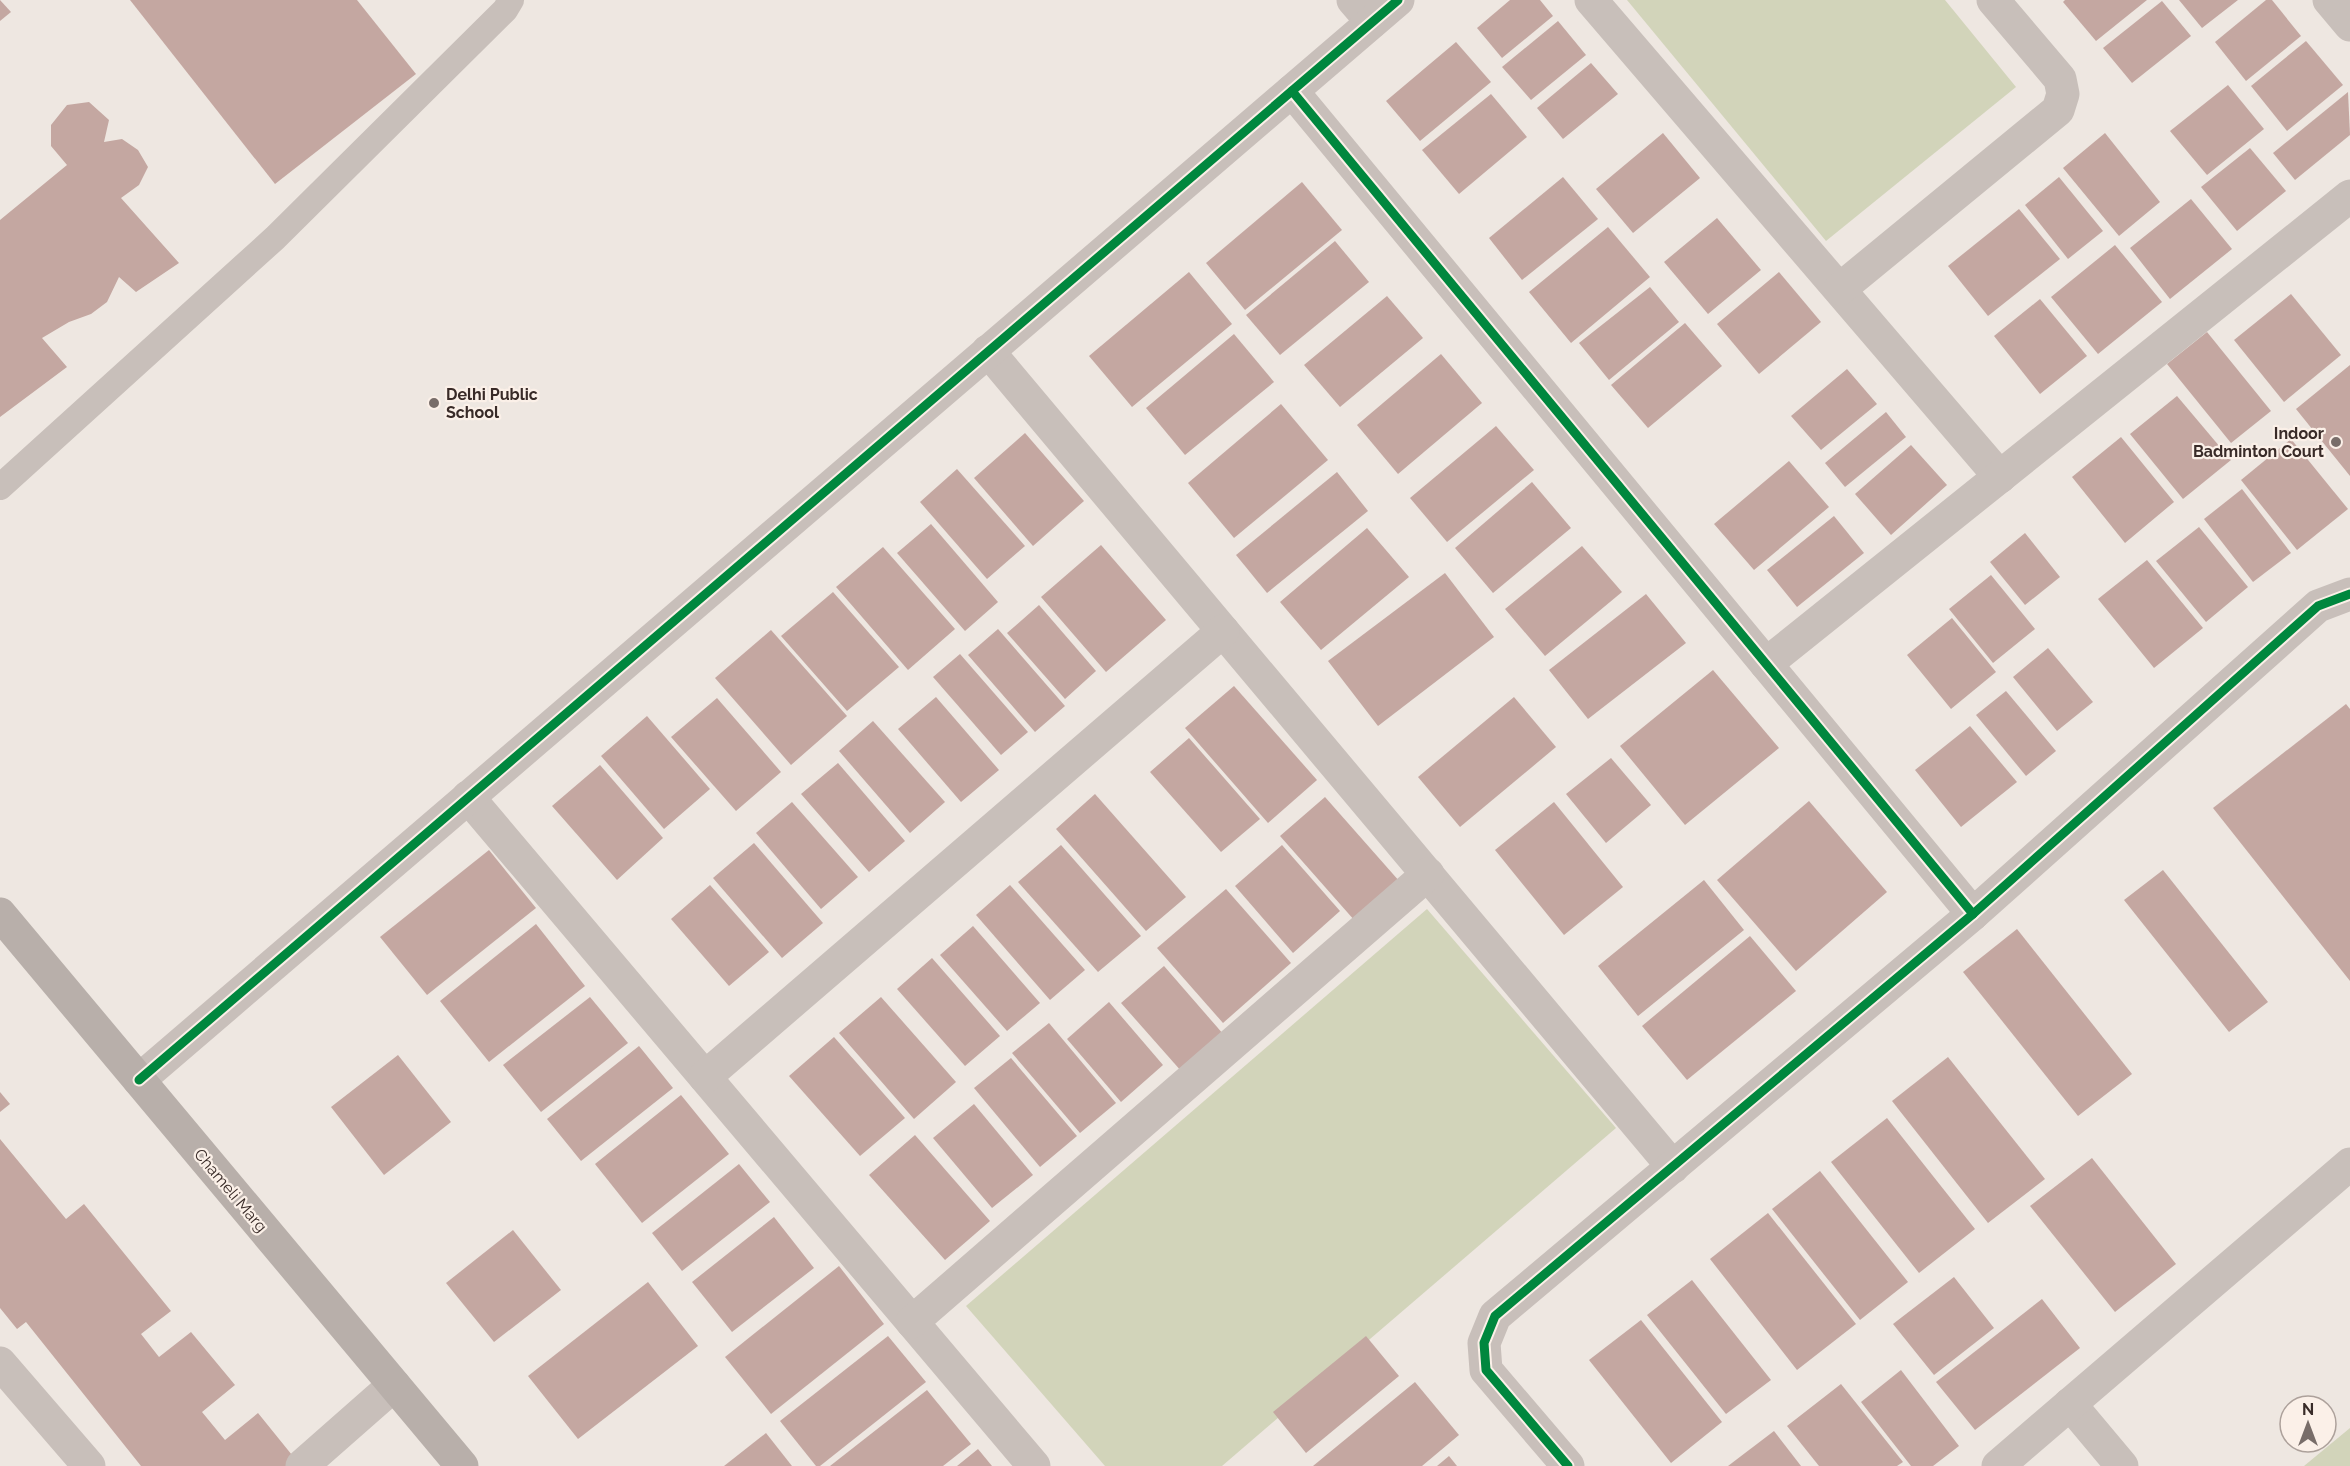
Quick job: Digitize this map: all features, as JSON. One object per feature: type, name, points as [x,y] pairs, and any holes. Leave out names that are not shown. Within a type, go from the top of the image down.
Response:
[{"type":"street","points":[[139,1080],[1292,91],[1363,11],[1398,0]]},
{"type":"street","points":[[1591,0],[2000,477]]},
{"type":"street","points":[[1840,290],[2058,110],[2063,94],[2060,79],[1993,0]]},
{"type":"street","points":[[2329,0],[2350,25]]},
{"type":"street","points":[[1292,91],[1973,914]]},
{"type":"street","points":[[1766,664],[2350,196]]},
{"type":"street","points":[[988,351],[1673,1167]]},
{"type":"street","points":[[1568,1466],[1486,1370],[1484,1343],[1495,1316],[1973,914],[2318,606],[2350,594]]},
{"type":"street","points":[[705,1077],[1223,631]]},
{"type":"street","points":[[468,797],[1034,1466]]},
{"type":"street","points":[[912,1322],[1428,874]]},
{"type":"street","name":"Chameli Marg","points":[[0,914],[462,1466]]},
{"type":"street","points":[[1998,1466],[2350,1164]]},
{"type":"street","points":[[0,1363],[89,1466]]},
{"type":"street","points":[[302,1466],[394,1384]]},
{"type":"street","points":[[2070,1404],[2122,1466]]},
{"type":"lane","points":[[0,487],[275,238],[505,10],[511,0]]},
{"type":"green space","points":[[1627,0],[1945,0],[2016,87],[1826,241]]},
{"type":"green space","points":[[1427,909],[1616,1128],[1222,1466],[1105,1466],[966,1306]]},
{"type":"green space","points":[[2350,1428],[2350,1466],[2304,1466],[2319,1454],[2338,1454],[2338,1438]]},
{"type":"building","points":[[0,0],[11,12],[0,21]]},
{"type":"building","points":[[130,0],[357,0],[416,74],[275,184]]},
{"type":"building","points":[[1510,0],[1540,0],[1553,16],[1502,58],[1477,28]]},
{"type":"building","points":[[2065,0],[2147,0],[2096,41],[2063,2]]},
{"type":"building","points":[[2179,0],[2238,0],[2202,28]]},
{"type":"building","points":[[2266,0],[2272,0],[2301,36],[2246,81],[2215,42]]},
{"type":"building","points":[[2162,1],[2191,36],[2132,83],[2103,48]]},
{"type":"building","points":[[1558,21],[1586,55],[1531,100],[1502,67]]},
{"type":"building","points":[[2306,41],[2343,85],[2287,131],[2251,86]]},
{"type":"building","points":[[1456,42],[1491,82],[1420,141],[1386,101]]},
{"type":"building","points":[[1591,63],[1618,94],[1563,139],[1537,108]]},
{"type":"building","points":[[2228,85],[2264,129],[2207,175],[2170,131]]},
{"type":"building","points":[[2348,92],[2350,135],[2295,180],[2273,153]]},
{"type":"building","points":[[1491,94],[1527,137],[1459,194],[1422,150]]},
{"type":"building","points":[[89,102],[109,120],[104,142],[122,139],[138,150],[148,167],[139,185],[121,198],[179,263],[136,292],[119,277],[107,302],[91,314],[69,322],[42,338],[67,367],[0,417],[0,220],[67,165],[51,146],[51,125],[67,105]]},
{"type":"building","points":[[1663,133],[1700,178],[1633,233],[1596,189]]},
{"type":"building","points":[[2105,133],[2160,202],[2119,236],[2063,168]]},
{"type":"building","points":[[2250,148],[2286,191],[2237,231],[2201,187]]},
{"type":"building","points":[[1563,177],[1598,219],[1522,280],[1489,238]]},
{"type":"building","points":[[2059,177],[2103,231],[2068,259],[2025,205]]},
{"type":"building","points":[[1302,182],[1342,230],[1245,310],[1206,263]]},
{"type":"building","points":[[2191,199],[2232,249],[2170,299],[2130,248]]},
{"type":"building","points":[[2019,209],[2060,259],[1988,316],[1948,266]]},
{"type":"building","points":[[1717,218],[1761,270],[1708,314],[1664,262]]},
{"type":"building","points":[[1608,227],[1650,277],[1571,343],[1529,292]]},
{"type":"building","points":[[1335,241],[1369,282],[1280,355],[1246,315]]},
{"type":"building","points":[[2115,245],[2162,302],[2098,354],[2051,297]]},
{"type":"building","points":[[1189,272],[1232,324],[1132,407],[1089,356]]},
{"type":"building","points":[[1779,272],[1821,322],[1759,374],[1717,324]]},
{"type":"building","points":[[1650,287],[1679,322],[1609,380],[1579,343]]},
{"type":"building","points":[[2291,294],[2341,355],[2284,402],[2234,340]]},
{"type":"building","points":[[1387,296],[1423,338],[1340,407],[1304,365]]},
{"type":"building","points":[[2040,299],[2087,356],[2040,394],[1994,336]]},
{"type":"building","points":[[1685,323],[1722,366],[1648,428],[1611,385]]},
{"type":"building","points":[[2207,332],[2271,411],[2231,443],[2167,364]]},
{"type":"building","points":[[1234,334],[1274,382],[1185,455],[1146,408]]},
{"type":"building","points":[[1441,354],[1482,403],[1398,474],[1357,425]]},
{"type":"building","name":"Indoor Badminton Court","points":[[2350,365],[2350,476],[2296,409]]},
{"type":"building","points":[[1847,369],[1877,404],[1821,450],[1791,416]]},
{"type":"building","points":[[2177,396],[2231,460],[2183,499],[2130,434]]},
{"type":"building","points":[[1281,404],[1328,460],[1234,538],[1188,483]]},
{"type":"building","points":[[1886,412],[1906,437],[1845,487],[1825,463]]},
{"type":"building","points":[[1496,426],[1534,470],[1447,542],[1410,498]]},
{"type":"building","points":[[1025,433],[1084,501],[1033,546],[974,478]]},
{"type":"building","points":[[2121,437],[2174,502],[2125,543],[2072,477]]},
{"type":"building","points":[[2291,439],[2348,509],[2297,550],[2241,480]]},
{"type":"building","points":[[1911,445],[1947,485],[1891,535],[1855,494]]},
{"type":"building","points":[[1789,461],[1829,507],[1754,570],[1714,524]]},
{"type":"building","points":[[957,469],[1025,546],[987,579],[920,502]]},
{"type":"building","points":[[1337,472],[1368,511],[1267,593],[1236,555]]},
{"type":"building","points":[[1532,482],[1571,528],[1493,593],[1455,548]]},
{"type":"building","points":[[2242,489],[2291,553],[2253,582],[2204,519]]},
{"type":"building","points":[[1834,516],[1864,553],[1797,607],[1767,570]]},
{"type":"building","points":[[931,524],[998,602],[965,631],[897,553]]},
{"type":"building","points":[[2199,527],[2248,587],[2206,622],[2156,561]]},
{"type":"building","points":[[1367,528],[1409,577],[1321,650],[1280,602]]},
{"type":"building","points":[[2025,533],[2060,577],[2025,605],[1990,562]]},
{"type":"building","points":[[1101,545],[1166,620],[1106,672],[1041,597]]},
{"type":"building","points":[[1582,546],[1622,592],[1545,656],[1505,609]]},
{"type":"building","points":[[883,547],[955,629],[908,670],[836,587]]},
{"type":"building","points":[[2147,560],[2203,628],[2154,668],[2098,599]]},
{"type":"building","points":[[1445,573],[1494,637],[1378,726],[1328,661]]},
{"type":"building","points":[[1991,575],[2035,629],[1993,663],[1949,609]]},
{"type":"building","points":[[833,592],[899,667],[847,711],[781,636]]},
{"type":"building","points":[[1646,594],[1686,643],[1588,719],[1549,670]]},
{"type":"building","points":[[1039,605],[1096,671],[1065,699],[1007,633]]},
{"type":"building","points":[[1952,618],[1996,672],[1951,709],[1907,655]]},
{"type":"building","points":[[998,629],[1065,706],[1035,732],[968,655]]},
{"type":"building","points":[[771,630],[847,716],[791,765],[715,678]]},
{"type":"building","points":[[2048,648],[2093,702],[2057,731],[2013,677]]},
{"type":"building","points":[[960,654],[1028,732],[1001,755],[933,677]]},
{"type":"building","points":[[1713,670],[1779,748],[1685,825],[1620,746]]},
{"type":"building","points":[[1234,686],[1317,780],[1268,823],[1185,728]]},
{"type":"building","points":[[2006,691],[2056,751],[2026,776],[1976,715]]},
{"type":"building","points":[[936,697],[999,770],[961,802],[898,729]]},
{"type":"building","points":[[1514,697],[1556,747],[1460,827],[1418,777]]},
{"type":"building","points":[[717,698],[781,772],[736,811],[671,737]]},
{"type":"building","points":[[2346,704],[2350,709],[2350,981],[2213,808]]},
{"type":"building","points":[[647,716],[710,789],[664,829],[601,756]]},
{"type":"building","points":[[873,721],[945,802],[910,833],[839,751]]},
{"type":"building","points":[[1970,726],[2017,782],[1961,827],[1915,770]]},
{"type":"building","points":[[1189,738],[1260,819],[1221,852],[1150,772]]},
{"type":"building","points":[[1611,758],[1651,805],[1606,843],[1566,794]]},
{"type":"building","points":[[838,763],[905,841],[869,872],[801,794]]},
{"type":"building","points":[[600,765],[663,838],[617,880],[552,806]]},
{"type":"building","points":[[1095,794],[1186,897],[1146,931],[1056,829]]},
{"type":"building","points":[[1325,797],[1400,882],[1355,921],[1280,836]]},
{"type":"building","points":[[1809,801],[1887,892],[1796,971],[1717,880]]},
{"type":"building","points":[[792,802],[858,877],[821,909],[756,833]]},
{"type":"building","points":[[1554,802],[1623,887],[1564,935],[1495,850]]},
{"type":"building","points":[[754,843],[823,923],[782,958],[713,878]]},
{"type":"building","points":[[1061,845],[1141,936],[1098,972],[1018,882]]},
{"type":"building","points":[[1282,845],[1340,911],[1293,953],[1235,886]]},
{"type":"building","points":[[489,850],[536,908],[427,995],[380,937]]},
{"type":"building","points":[[2163,870],[2268,1002],[2229,1032],[2124,900]]},
{"type":"building","points":[[1704,880],[1744,930],[1638,1016],[1598,966]]},
{"type":"building","points":[[710,885],[769,952],[729,986],[671,919]]},
{"type":"building","points":[[1010,885],[1085,970],[1050,1000],[976,915]]},
{"type":"building","points":[[1226,889],[1291,963],[1223,1023],[1157,948]]},
{"type":"building","points":[[536,924],[585,986],[489,1062],[440,1001]]},
{"type":"building","points":[[973,926],[1040,1003],[1007,1031],[940,955]]},
{"type":"building","points":[[2017,929],[2132,1074],[2078,1116],[1963,972]]},
{"type":"building","points":[[1750,936],[1796,991],[1687,1080],[1642,1026]]},
{"type":"building","points":[[932,958],[1000,1036],[965,1066],[897,989]]},
{"type":"building","points":[[1164,966],[1224,1035],[1182,1072],[1121,1003]]},
{"type":"building","points":[[590,997],[628,1043],[541,1112],[503,1065]]},
{"type":"building","points":[[881,997],[956,1082],[914,1119],[839,1033]]},
{"type":"building","points":[[1109,1002],[1163,1065],[1121,1102],[1067,1039]]},
{"type":"building","points":[[1049,1023],[1116,1103],[1080,1133],[1012,1053]]},
{"type":"building","points":[[834,1037],[905,1118],[860,1156],[789,1076]]},
{"type":"building","points":[[639,1046],[673,1088],[581,1161],[547,1119]]},
{"type":"building","points":[[398,1055],[451,1122],[384,1175],[331,1107]]},
{"type":"building","points":[[1948,1057],[2045,1179],[1988,1223],[1892,1101]]},
{"type":"building","points":[[1011,1058],[1077,1136],[1040,1167],[974,1088]]},
{"type":"building","points":[[0,1092],[10,1104],[0,1112]]},
{"type":"building","points":[[681,1095],[729,1154],[642,1223],[595,1164]]},
{"type":"building","points":[[974,1104],[1033,1175],[992,1208],[933,1138]]},
{"type":"building","points":[[1887,1118],[1975,1229],[1919,1273],[1831,1162]]},
{"type":"building","points":[[915,1135],[990,1221],[945,1260],[869,1175]]},
{"type":"building","points":[[0,1139],[66,1219],[84,1204],[171,1311],[141,1334],[159,1357],[191,1332],[235,1385],[202,1412],[225,1440],[258,1413],[296,1460],[288,1466],[141,1466],[26,1322],[17,1329],[0,1308]]},
{"type":"building","points":[[2092,1158],[2176,1264],[2115,1312],[2030,1206]]},
{"type":"building","points":[[739,1164],[770,1202],[682,1271],[652,1233]]},
{"type":"building","points":[[1820,1171],[1908,1282],[1860,1320],[1772,1209]]},
{"type":"building","points":[[1768,1213],[1856,1324],[1797,1370],[1710,1259]]},
{"type":"building","points":[[774,1217],[814,1268],[732,1332],[692,1282]]},
{"type":"building","points":[[513,1230],[561,1290],[494,1342],[446,1283]]},
{"type":"building","points":[[839,1266],[884,1324],[771,1414],[725,1357]]},
{"type":"building","points":[[1954,1277],[1994,1328],[1934,1375],[1893,1324]]},
{"type":"building","points":[[1692,1280],[1771,1380],[1726,1414],[1647,1315]]},
{"type":"building","points":[[648,1282],[698,1346],[578,1439],[528,1376]]},
{"type":"building","points":[[2042,1299],[2080,1348],[1975,1430],[1936,1382]]},
{"type":"building","points":[[1641,1320],[1722,1422],[1671,1463],[1589,1360]]},
{"type":"building","points":[[888,1336],[926,1382],[820,1466],[816,1466],[780,1421]]},
{"type":"building","points":[[1366,1336],[1399,1376],[1306,1453],[1273,1412]]},
{"type":"building","points":[[1901,1370],[1959,1446],[1933,1466],[1911,1466],[1861,1402]]},
{"type":"building","points":[[1415,1382],[1459,1435],[1422,1466],[1313,1466]]},
{"type":"building","points":[[1841,1384],[1903,1462],[1897,1466],[1819,1466],[1787,1426]]},
{"type":"building","points":[[927,1390],[971,1444],[943,1466],[830,1466]]},
{"type":"building","points":[[1774,1431],[1801,1466],[1728,1466]]},
{"type":"building","points":[[766,1433],[792,1466],[724,1466]]},
{"type":"building","points":[[978,1449],[992,1466],[957,1466]]},
{"type":"building","points":[[1449,1456],[1457,1466],[1437,1466]]},
{"type":"cycle path","points":[[139,1080],[1398,0]]},
{"type":"cycle path","points":[[1292,91],[1973,914]]},
{"type":"cycle path","points":[[1568,1466],[1486,1370],[1484,1343],[1495,1316],[1973,914],[2318,606],[2350,594]]},
{"type":"place","name":"Delhi Public School","points":[[434,403]]},
{"type":"place","name":"Indoor Badminton Court","points":[[2336,442]]}]
